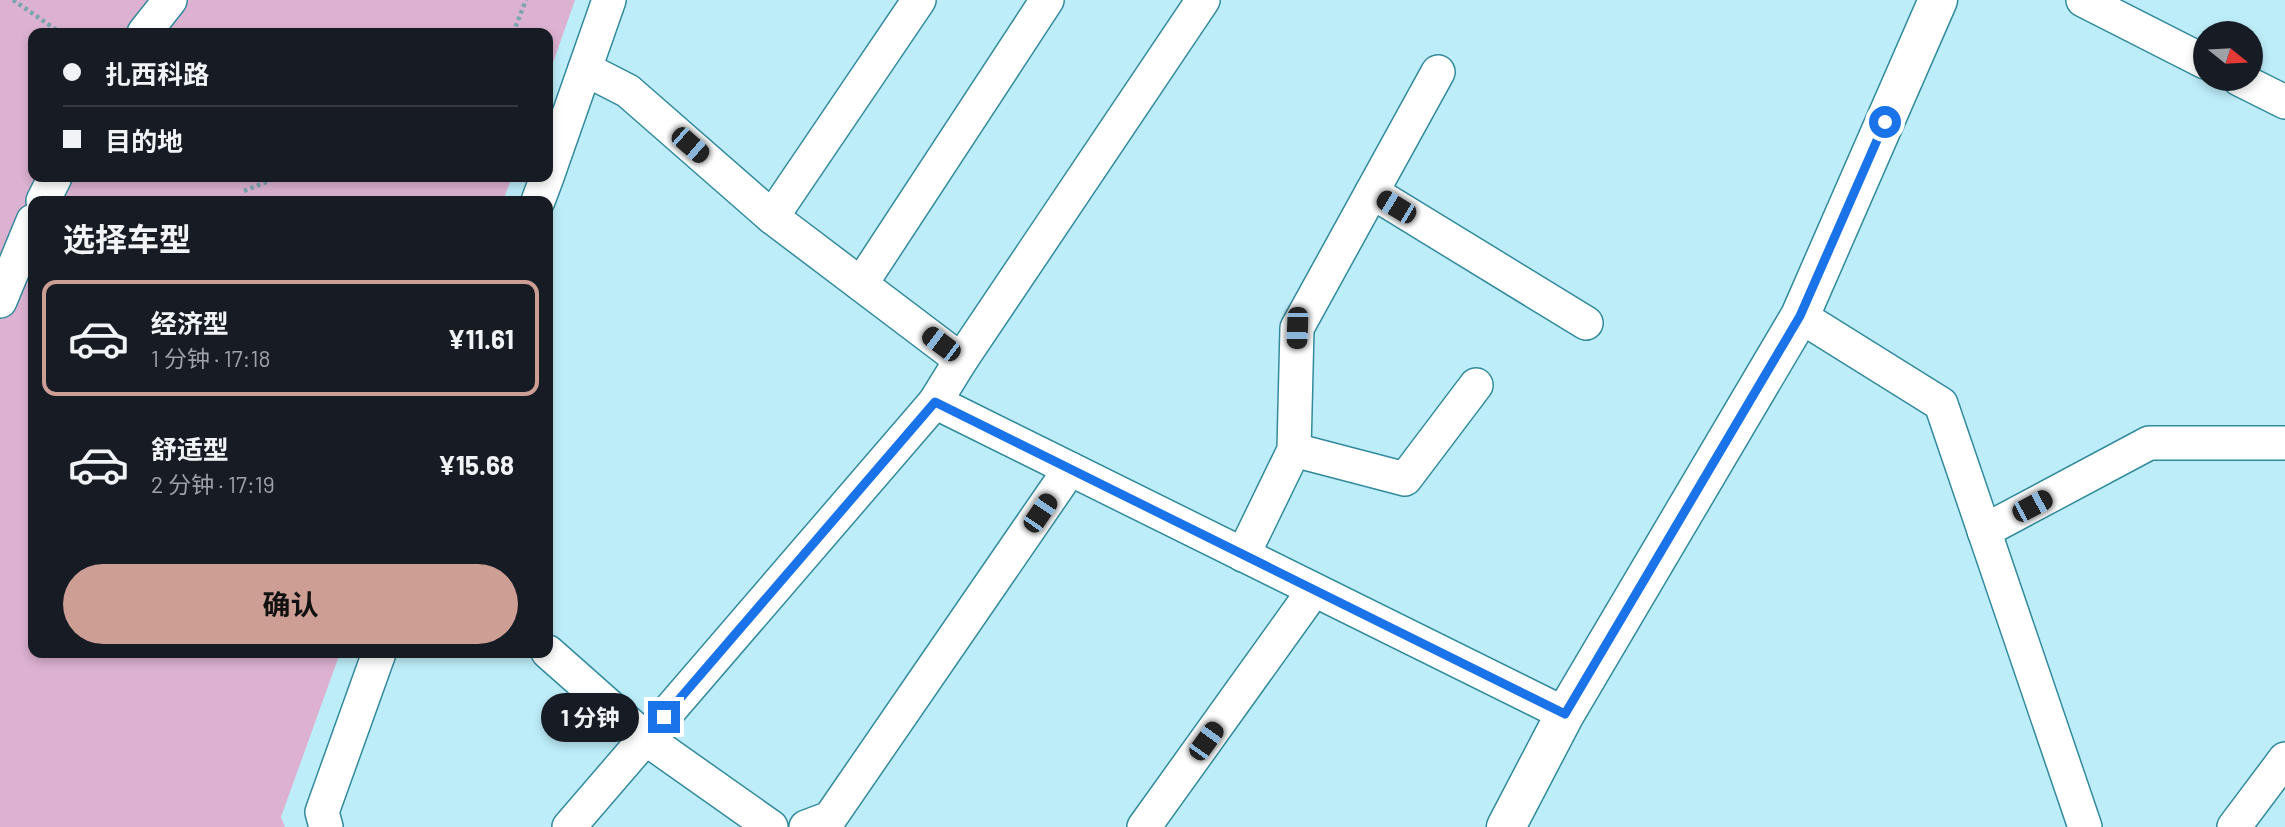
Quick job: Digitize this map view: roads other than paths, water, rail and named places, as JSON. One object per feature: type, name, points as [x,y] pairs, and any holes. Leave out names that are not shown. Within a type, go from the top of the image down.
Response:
[{"type":"highway","points":[[1506,827],[1565,714],[1800,316],[1938,0]]},
{"type":"street","points":[[148,28],[170,0]]},
{"type":"street","points":[[553,159],[609,0]]},
{"type":"street","points":[[772,217],[919,0]]},
{"type":"street","points":[[861,284],[1047,0]]},
{"type":"street","points":[[569,827],[935,402],[961,359],[1203,0]]},
{"type":"street","points":[[2082,0],[2193,56]]},
{"type":"street","points":[[585,69],[628,92],[772,217],[961,359]]},
{"type":"street","points":[[1242,555],[1294,450],[1297,328],[1438,72]]},
{"type":"street","points":[[2263,91],[2285,102]]},
{"type":"street","points":[[1372,192],[1586,323]]},
{"type":"street","points":[[0,301],[28,233]]},
{"type":"street","points":[[1800,316],[1941,404],[2085,827]]},
{"type":"street","points":[[1294,450],[1405,479],[1476,385]]},
{"type":"street","points":[[935,402],[1565,714]]},
{"type":"street","points":[[1984,531],[2150,443],[2285,443]]},
{"type":"street","points":[[827,824],[1070,469]]},
{"type":"street","points":[[1144,827],[1314,590]]},
{"type":"street","points":[[553,656],[645,738],[771,827]]},
{"type":"street","points":[[326,827],[322,812],[377,658]]},
{"type":"street","points":[[2234,827],[2279,780]]}]
